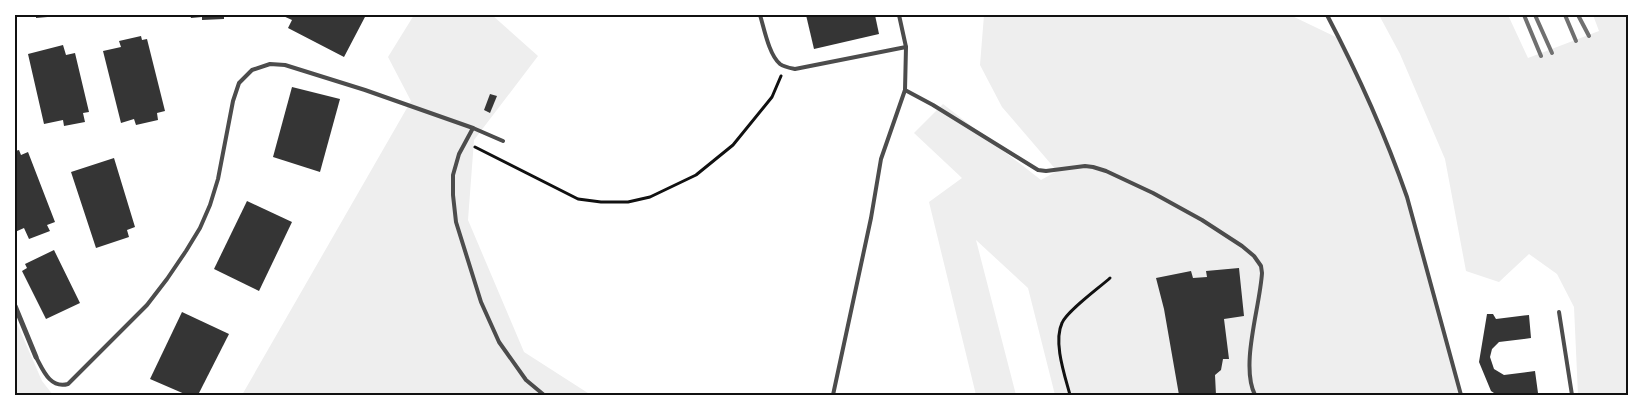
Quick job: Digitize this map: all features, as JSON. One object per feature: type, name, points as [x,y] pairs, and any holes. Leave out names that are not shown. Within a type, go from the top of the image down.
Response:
[{"type":"street","points":[[15,306],[36,357]]},
{"type":"lane","points":[[760,15],[767,40],[778,63],[796,69],[906,47]]},
{"type":"lane","points":[[833,395],[871,218],[881,159],[905,90],[906,47],[899,15]]},
{"type":"lane","points":[[1327,15],[1373,106],[1398,170],[1461,395]]},
{"type":"lane","points":[[36,357],[46,376],[52,382],[59,385],[68,384],[147,305],[167,279],[195,235],[210,205],[218,180],[233,102],[240,83],[252,70],[270,64],[285,65],[365,90],[473,128],[504,141]]},
{"type":"lane","points":[[905,90],[934,105],[1038,170],[1046,171],[1084,166],[1106,171],[1153,193],[1202,220],[1242,246],[1258,262],[1262,273],[1249,364],[1255,395]]},
{"type":"lane","points":[[473,128],[459,154],[452,174],[452,195],[459,231],[481,302],[499,342],[526,380],[544,395]]},
{"type":"lane","points":[[1559,312],[1572,395]]},
{"type":"path","points":[[465,142],[578,199],[601,202],[628,202],[650,197],[696,175],[733,145],[772,97],[784,66]]},
{"type":"path","points":[[1070,395],[1060,351],[1059,334],[1062,322],[1110,278]]},
{"type":"shaded area","points":[[414,15],[492,15],[538,56],[474,140],[468,220],[524,352],[591,395],[242,395],[411,101],[388,57]]},
{"type":"shaded area","points":[[984,15],[1290,15],[1340,39],[1373,106],[1407,197],[1461,395],[1055,395],[1028,288],[976,240],[1016,395],[976,395],[929,202],[962,178],[914,133],[943,104],[1041,180],[1057,171],[1002,107],[980,65]]},
{"type":"shaded area","points":[[1379,15],[1508,15],[1528,58],[1599,31],[1593,15],[1628,15],[1628,395],[1578,395],[1574,307],[1557,274],[1529,254],[1499,282],[1466,271],[1445,159],[1400,54]]},
{"type":"shaded area","points":[[15,319],[42,381],[53,395],[15,395]]},
{"type":"building","points":[[36,15],[59,15],[59,16],[36,18]]},
{"type":"building","points":[[190,15],[224,15],[224,19],[202,20],[202,17],[191,18]]},
{"type":"building","points":[[281,15],[366,15],[344,57],[288,28],[292,20]]},
{"type":"building","points":[[806,15],[875,15],[879,34],[814,49]]},
{"type":"building","points":[[141,36],[142,40],[147,39],[165,111],[157,113],[158,120],[136,125],[134,119],[121,123],[103,51],[121,47],[119,41]]},
{"type":"building","points":[[63,45],[66,55],[75,53],[89,112],[83,113],[85,122],[64,126],[63,120],[44,124],[28,54]]},
{"type":"building","points":[[292,87],[340,99],[320,172],[273,157]]},
{"type":"building","points":[[490,94],[497,96],[490,113],[484,110]]},
{"type":"building","points":[[19,150],[21,155],[28,152],[55,222],[47,225],[50,231],[29,239],[24,228],[15,232],[15,151]]},
{"type":"building","points":[[114,158],[135,227],[127,230],[129,237],[96,248],[71,172]]},
{"type":"building","points":[[247,201],[292,222],[259,291],[214,269]]},
{"type":"building","points":[[54,250],[80,303],[46,319],[22,271],[27,268],[25,264]]},
{"type":"building","points":[[1239,268],[1244,316],[1224,319],[1229,359],[1223,359],[1221,370],[1215,375],[1216,395],[1179,395],[1164,309],[1156,278],[1191,271],[1193,278],[1207,277],[1206,271]]},
{"type":"building","points":[[182,312],[229,334],[198,395],[187,395],[150,379]]},
{"type":"building","points":[[1487,314],[1493,314],[1496,319],[1529,315],[1531,338],[1499,342],[1492,349],[1490,357],[1494,369],[1504,375],[1535,371],[1538,393],[1497,395],[1491,391],[1479,362]]},
{"type":"railway","points":[[1524,15],[1541,56]]},
{"type":"railway","points":[[1535,15],[1552,53]]},
{"type":"railway","points":[[1565,15],[1576,41]]},
{"type":"railway","points":[[1578,15],[1589,36]]}]
